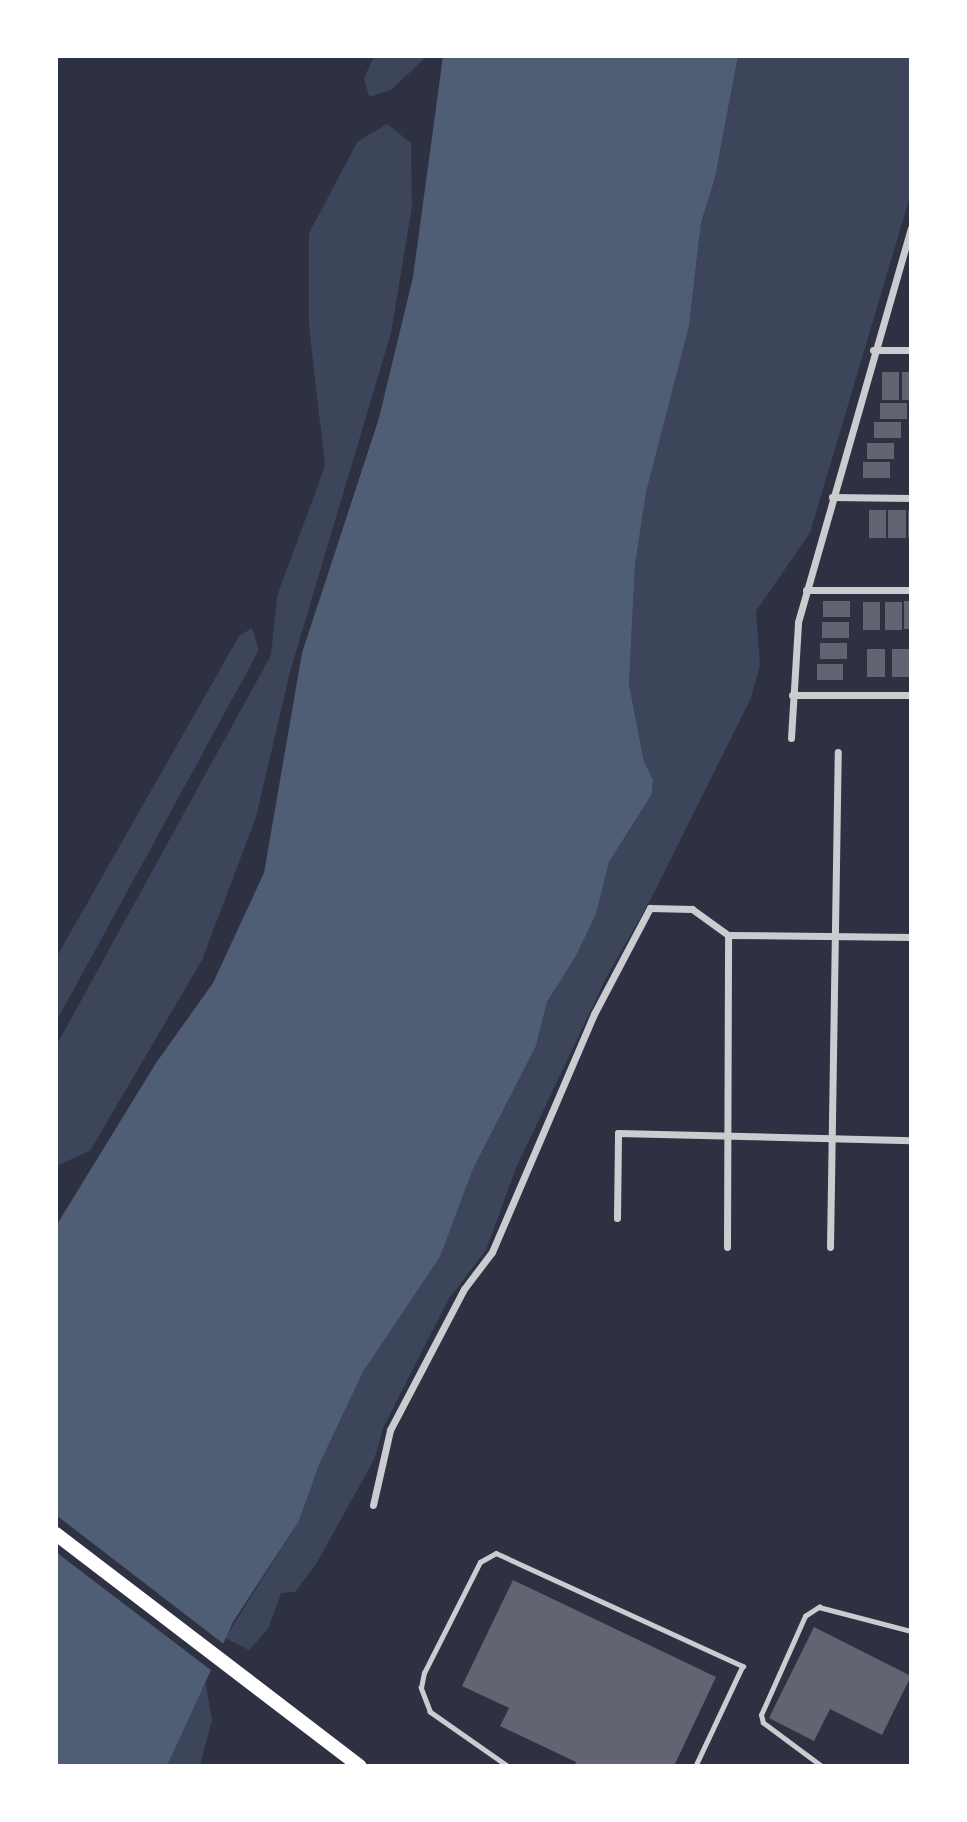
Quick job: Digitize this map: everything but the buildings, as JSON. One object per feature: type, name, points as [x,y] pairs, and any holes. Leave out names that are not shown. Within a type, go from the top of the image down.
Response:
[{"type":"main road","points":[[56,1534],[359,1766]]},
{"type":"street","points":[[791,738],[798,622],[873,350],[911,229]]},
{"type":"street","points":[[873,350],[911,350]]},
{"type":"street","points":[[832,497],[911,498]]},
{"type":"street","points":[[806,590],[911,590]]},
{"type":"street","points":[[792,695],[911,695]]},
{"type":"street","points":[[830,1247],[838,752]]},
{"type":"street","points":[[373,1505],[390,1430],[464,1289],[498,1240],[594,1014],[650,908],[692,909],[728,934],[911,937]]},
{"type":"street","points":[[727,1247],[728,934]]},
{"type":"street","points":[[617,1218],[618,1133],[911,1140]]},
{"type":"lane","points":[[507,1766],[430,1712],[421,1688],[424,1673],[480,1562],[496,1553],[743,1666],[696,1766]]},
{"type":"lane","points":[[821,1766],[763,1723],[761,1715],[804,1616],[819,1607],[911,1632]]},
{"type":"shaded area","points":[[374,56],[427,56],[391,90],[369,97],[364,78]]},
{"type":"shaded area","points":[[443,56],[738,56],[715,178],[701,223],[689,326],[646,492],[635,565],[629,684],[644,762],[653,779],[652,794],[609,862],[596,914],[576,956],[547,1002],[536,1046],[473,1169],[440,1257],[363,1372],[319,1465],[299,1521],[233,1622],[167,1766],[56,1766],[56,1226],[156,1063],[213,983],[264,873],[302,653],[379,418],[413,277]]},
{"type":"shaded area","points":[[738,56],[911,56],[911,193],[810,533],[756,611],[760,665],[751,698],[651,899],[608,974],[516,1168],[486,1250],[448,1300],[383,1428],[374,1460],[316,1564],[295,1592],[281,1593],[268,1629],[249,1650],[225,1638],[299,1521],[319,1465],[363,1372],[440,1257],[473,1169],[536,1046],[547,1002],[576,956],[596,914],[609,862],[652,794],[653,779],[644,762],[629,684],[635,565],[645,492],[689,326],[701,223],[715,178]]},
{"type":"shaded area","points":[[387,124],[411,143],[412,206],[391,333],[290,672],[256,817],[202,960],[90,1151],[56,1166],[56,1046],[271,655],[277,596],[325,466],[309,326],[309,233],[358,141]]},
{"type":"shaded area","points":[[252,628],[259,650],[56,1022],[56,958],[239,636]]},
{"type":"shaded area","points":[[205,1679],[212,1720],[200,1766],[167,1766]]},
{"type":"pier","points":[[56,1515],[225,1645],[212,1671],[56,1552]]}]
